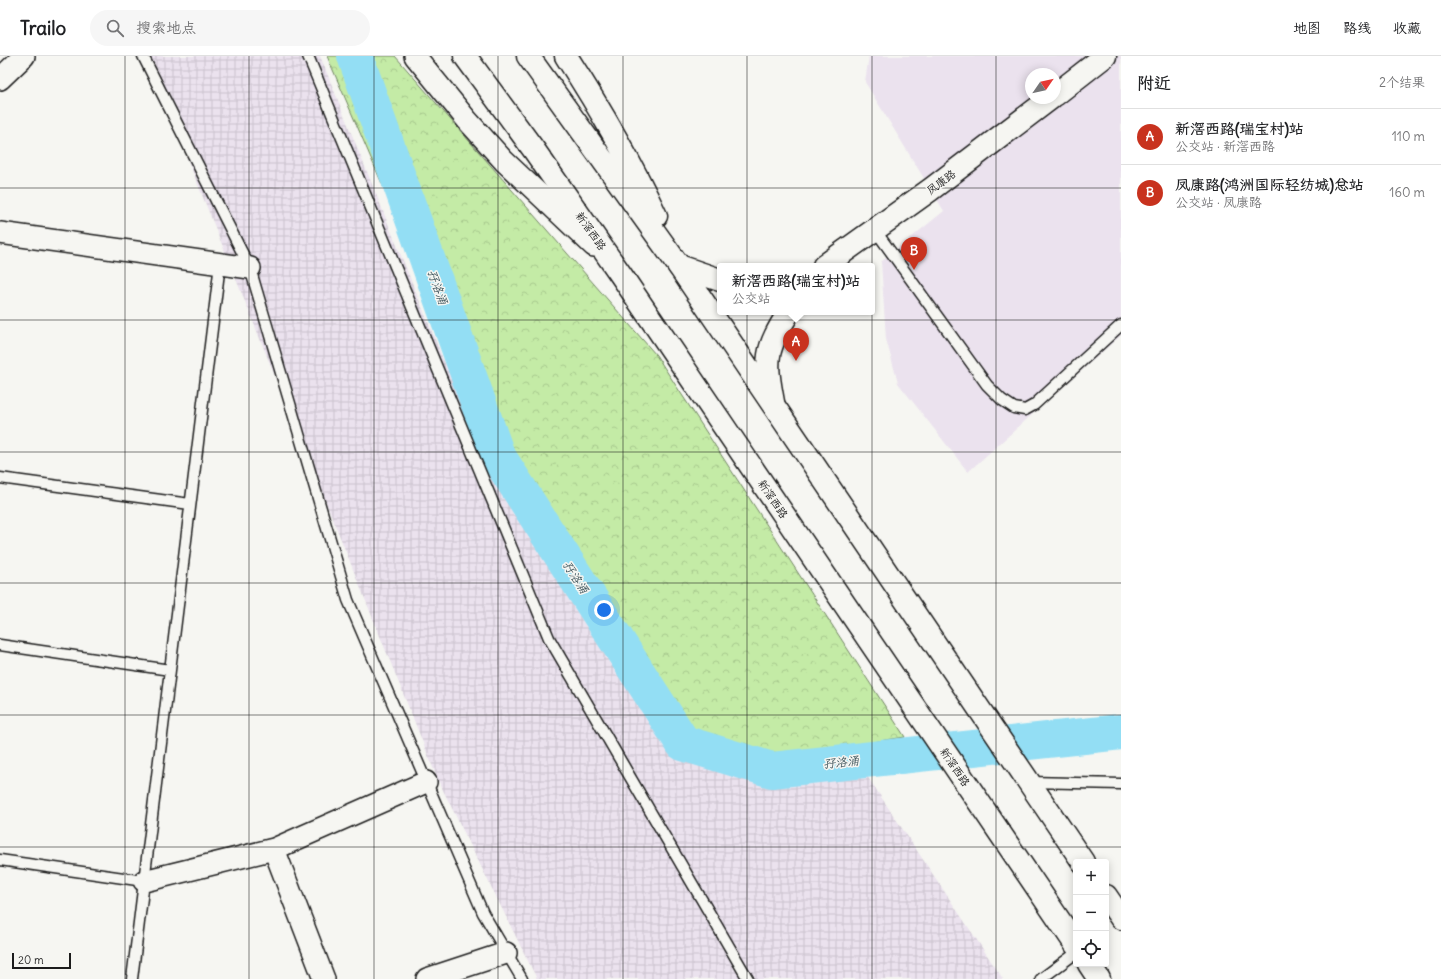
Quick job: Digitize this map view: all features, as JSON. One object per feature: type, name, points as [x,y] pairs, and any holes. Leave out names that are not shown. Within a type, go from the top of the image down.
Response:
[{"type":"main road","name":"新滘西路","points":[[465,56],[534,150],[621,275],[1073,941]]},
{"type":"main road","points":[[528,56],[679,266],[773,402],[921,625],[1081,859]]},
{"type":"main road","points":[[566,56],[606,122],[640,183],[679,266],[717,279]]},
{"type":"main road","points":[[1061,90],[1105,56]]},
{"type":"main road","name":"凤康路","points":[[829,263],[937,185],[1043,104]]},
{"type":"main road","points":[[773,402],[767,359],[772,341],[787,315]]},
{"type":"main road","points":[[1109,900],[1121,918]]},
{"type":"main road","points":[[1091,967],[1099,979]]},
{"type":"street","points":[[0,79],[24,56]]},
{"type":"street","points":[[415,56],[467,120],[504,160],[575,228],[621,275]]},
{"type":"street","points":[[0,233],[250,268]]},
{"type":"street","points":[[144,881],[274,849],[426,782]]},
{"type":"street","points":[[274,849],[324,979]]},
{"type":"street","points":[[426,979],[506,953]]},
{"type":"lane","points":[[143,56],[250,268],[348,600],[483,913],[522,979]]},
{"type":"lane","points":[[308,56],[549,638],[748,979]]},
{"type":"lane","points":[[875,230],[977,373],[1002,400],[1014,408],[1025,410],[1034,405],[1121,325]]},
{"type":"lane","points":[[132,979],[220,264]]},
{"type":"lane","points":[[0,478],[190,504]]},
{"type":"lane","points":[[0,645],[170,670]]},
{"type":"lane","points":[[1028,782],[1121,784]]},
{"type":"lane","points":[[0,860],[144,881]]},
{"type":"lane","points":[[1041,979],[1073,955]]},
{"type":"shaded area","points":[[146,56],[320,56],[443,359],[489,461],[576,610],[653,728],[758,778],[865,773],[1003,979],[537,979],[438,780]]},
{"type":"shaded area","points":[[869,56],[1121,56],[1121,335],[968,472],[898,383],[886,339],[881,262],[944,211],[865,82]]},
{"type":"green space","points":[[327,56],[395,56],[656,355],[905,737],[770,758],[688,727],[512,456],[407,242]]},
{"type":"waterway","name":"孖洛涌","points":[[355,56],[497,455],[683,743],[772,770],[1121,732]]},
{"type":"place","name":"凤康路(鸿洲国际轻纺城)总站","points":[[914,270]]},
{"type":"place","name":"新滘西路(瑞宝村)站","points":[[796,361]]}]
